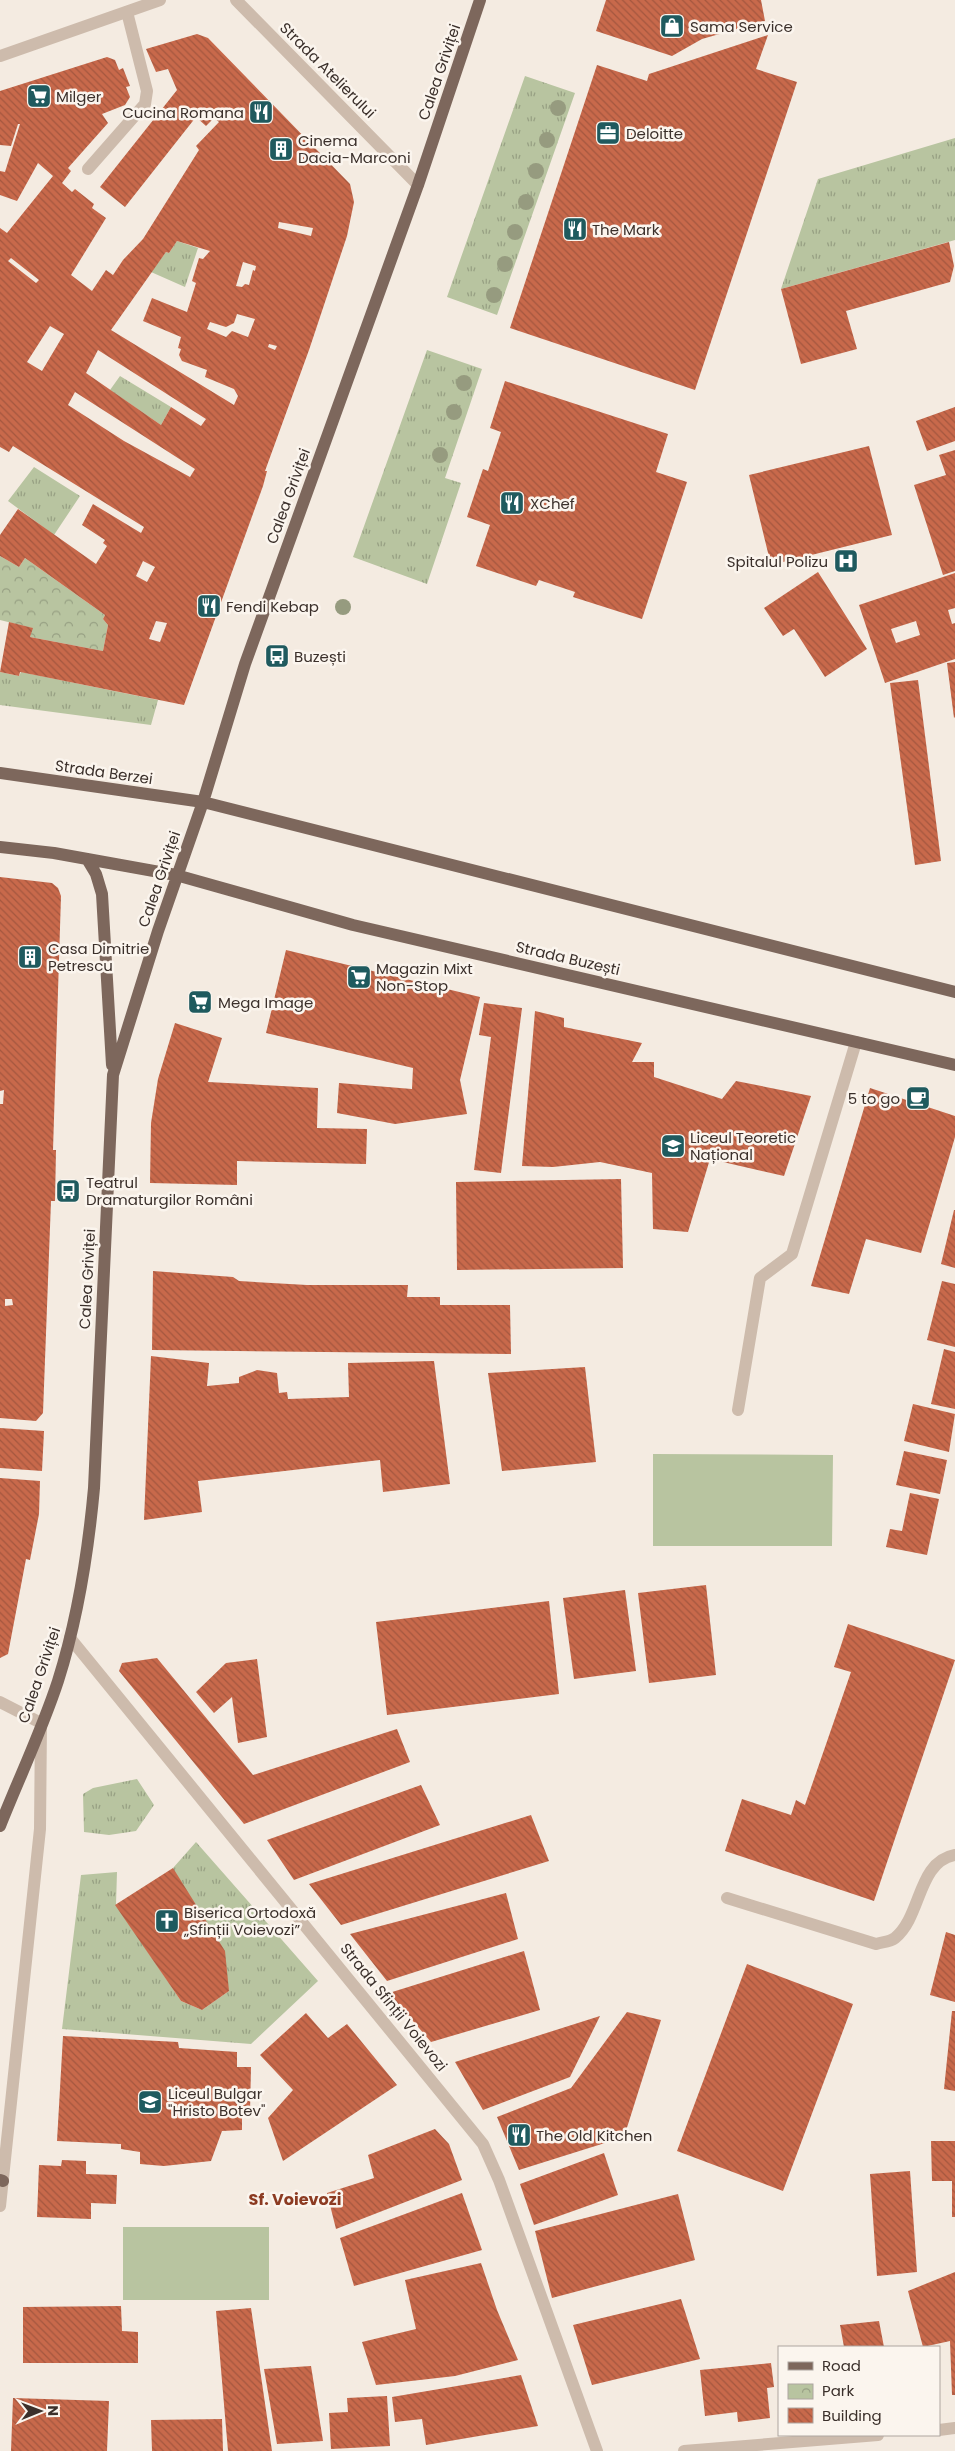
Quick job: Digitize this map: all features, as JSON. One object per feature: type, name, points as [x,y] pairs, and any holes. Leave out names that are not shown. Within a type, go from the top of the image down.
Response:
[{"type":"main road","name":"Calea Griviței","points":[[0,1826],[57,1683],[70,1638],[89,1542],[94,1488],[113,1075],[176,875],[203,802],[245,664],[418,185],[480,0]]},
{"type":"main road","name":"Strada Berzei","points":[[0,774],[203,802]]},
{"type":"main road","points":[[203,802],[955,992]]},
{"type":"main road","points":[[0,847],[87,859],[176,875]]},
{"type":"main road","points":[[87,859],[96,874],[102,894],[113,1075]]},
{"type":"main road","name":"Strada Buzești","points":[[176,875],[353,925],[955,1065]]},
{"type":"street","points":[[0,56],[160,0]]},
{"type":"street","name":"Strada Atelierului","points":[[236,0],[418,185]]},
{"type":"street","points":[[88,169],[145,104],[147,91],[126,12]]},
{"type":"street","points":[[738,1410],[760,1278],[792,1254],[856,1042]]},
{"type":"street","name":"Strada Sfinții Voievozi","points":[[70,1638],[483,2144],[499,2180],[597,2451]]},
{"type":"street","points":[[0,1702],[41,1723],[40,1829],[1,2180],[0,2206]]},
{"type":"street","points":[[727,1898],[876,1944],[893,1939],[907,1926],[928,1874],[944,1857],[955,1855]]},
{"type":"street","points":[[940,2430],[955,2428]]},
{"type":"street","points":[[684,2451],[866,2436]]},
{"type":"green space","points":[[525,76],[575,93],[497,315],[447,297]]},
{"type":"green space","points":[[955,138],[955,240],[781,289],[818,179]]},
{"type":"green space","points":[[177,241],[198,248],[185,287],[151,272],[166,252],[169,253]]},
{"type":"green space","points":[[427,350],[482,369],[445,478],[461,483],[427,584],[353,557]]},
{"type":"green space","points":[[120,376],[171,407],[161,425],[110,390]]},
{"type":"green space","points":[[34,467],[80,496],[54,535],[8,501]]},
{"type":"green space","points":[[0,556],[19,567],[25,558],[105,615],[103,619],[108,625],[103,651],[30,637],[32,628],[0,620]]},
{"type":"green space","points":[[0,672],[19,676],[21,672],[158,700],[151,725],[0,705]]},
{"type":"green space","points":[[653,1454],[833,1455],[832,1546],[653,1546]]},
{"type":"green space","points":[[137,1779],[154,1805],[136,1831],[109,1835],[84,1832],[83,1794],[93,1788]]},
{"type":"green space","points":[[196,1842],[318,1981],[251,2044],[62,2029],[81,1875],[117,1872],[116,1905],[181,2001],[202,2010],[229,1991],[173,1868]]},
{"type":"green space","points":[[123,2227],[269,2227],[269,2300],[123,2300]]},
{"type":"building","name":"Sama Service","points":[[606,0],[761,0],[765,21],[702,39],[672,56],[596,31]]},
{"type":"building","points":[[197,34],[208,38],[350,184],[354,202],[347,236],[309,350],[265,471],[267,471],[263,486],[184,705],[20,672],[19,676],[0,672],[9,622],[33,628],[30,637],[103,651],[108,625],[103,619],[105,615],[25,558],[19,567],[0,556],[0,535],[18,509],[96,564],[107,546],[103,543],[105,540],[82,525],[93,504],[141,533],[144,527],[13,446],[9,452],[0,447],[0,228],[7,233],[53,176],[38,163],[17,201],[0,195],[0,171],[5,172],[20,124],[18,124],[11,146],[0,145],[0,91],[107,57],[115,60],[119,70],[123,68],[130,86],[126,87],[130,97],[125,105],[102,114],[108,123],[68,168],[71,171],[62,183],[72,192],[75,189],[94,204],[92,208],[106,218],[71,275],[92,291],[106,270],[113,275],[123,260],[143,239],[199,150],[196,146],[219,122],[214,118],[206,126],[196,117],[125,207],[100,187],[177,90],[168,69],[156,72],[146,49]],"holes":[[[279,222],[313,228],[311,236],[278,228]],[[177,241],[210,251],[203,259],[199,258],[192,281],[196,283],[187,312],[152,298],[143,321],[181,337],[178,348],[181,349],[179,355],[182,361],[207,370],[205,377],[234,389],[238,396],[234,405],[111,330],[166,252],[169,253]],[[11,258],[39,280],[36,283],[8,261]],[[243,262],[256,266],[249,285],[245,284],[242,287],[236,286]],[[237,314],[255,319],[248,337],[232,331],[226,337],[207,329],[210,322],[226,327],[234,323]],[[50,326],[64,334],[42,371],[27,362]],[[269,344],[277,346],[275,350],[268,347]],[[98,350],[206,419],[201,426],[171,407],[161,425],[86,373]],[[75,392],[195,469],[190,477],[124,441],[68,405]],[[143,561],[155,567],[147,582],[136,576]],[[156,621],[167,623],[160,642],[149,639]]]},
{"type":"building","points":[[768,35],[756,69],[797,82],[695,390],[510,328],[597,65],[647,81],[649,74]]},
{"type":"building","points":[[949,242],[954,266],[950,282],[846,311],[857,349],[801,364],[781,289]]},
{"type":"building","points":[[505,381],[668,434],[656,472],[687,482],[642,619],[573,597],[575,592],[539,580],[536,586],[476,566],[490,525],[467,517],[483,469],[488,471],[501,432],[490,428]]},
{"type":"building","points":[[955,407],[955,441],[927,451],[916,421]]},
{"type":"building","points":[[869,446],[892,535],[771,565],[749,475]]},
{"type":"building","points":[[955,450],[955,571],[943,575],[914,485],[946,475],[939,455]]},
{"type":"building","points":[[818,572],[867,649],[825,677],[794,629],[783,636],[764,608]]},
{"type":"building","points":[[955,573],[955,608],[948,610],[952,624],[955,623],[955,659],[885,683],[859,605]],"holes":[[[916,621],[920,635],[896,643],[891,629]]]},
{"type":"building","points":[[955,662],[955,717],[954,718],[947,663]]},
{"type":"building","points":[[918,680],[941,861],[915,865],[890,683]]},
{"type":"building","points":[[0,877],[52,883],[58,888],[61,896],[53,1150],[56,1150],[55,1201],[51,1201],[43,1413],[36,1421],[0,1418],[0,1104],[3,1104],[4,1090],[0,1091]],"holes":[[[5,1299],[12,1299],[13,1305],[5,1306]]]},
{"type":"building","points":[[286,950],[480,997],[460,1080],[467,1114],[395,1124],[337,1113],[339,1083],[412,1089],[413,1068],[266,1033]]},
{"type":"building","points":[[484,1003],[522,1008],[501,1173],[474,1170],[491,1037],[479,1035]]},
{"type":"building","points":[[535,1011],[564,1018],[564,1027],[642,1043],[632,1062],[654,1062],[654,1077],[722,1099],[736,1081],[811,1096],[784,1176],[710,1159],[688,1232],[653,1229],[652,1173],[600,1162],[553,1167],[522,1166]]},
{"type":"building","points":[[175,1023],[222,1038],[208,1082],[318,1088],[317,1128],[367,1129],[366,1164],[237,1161],[237,1185],[150,1183],[151,1123],[158,1079]]},
{"type":"building","points":[[870,1088],[955,1116],[955,1137],[921,1253],[866,1239],[849,1294],[811,1286]]},
{"type":"building","points":[[621,1179],[623,1268],[457,1270],[456,1182]]},
{"type":"building","points":[[955,1210],[955,1268],[941,1264]]},
{"type":"building","points":[[153,1271],[233,1277],[239,1281],[307,1285],[408,1285],[407,1297],[440,1297],[440,1305],[510,1305],[511,1354],[152,1350]]},
{"type":"building","points":[[942,1281],[955,1284],[955,1347],[927,1340]]},
{"type":"building","points":[[944,1349],[955,1352],[955,1409],[931,1404]]},
{"type":"building","points":[[151,1356],[209,1363],[207,1386],[239,1383],[239,1377],[257,1370],[277,1373],[279,1393],[287,1392],[288,1399],[349,1397],[348,1363],[434,1361],[450,1484],[383,1492],[380,1460],[198,1481],[202,1512],[144,1520]]},
{"type":"building","points":[[585,1367],[596,1462],[502,1471],[488,1373]]},
{"type":"building","points":[[913,1404],[955,1414],[949,1452],[904,1441]]},
{"type":"building","points":[[0,1428],[44,1431],[42,1471],[0,1468]]},
{"type":"building","points":[[904,1451],[947,1460],[940,1494],[896,1485]]},
{"type":"building","points":[[0,1478],[40,1481],[39,1514],[30,1560],[26,1559],[8,1654],[0,1658]]},
{"type":"building","points":[[910,1493],[939,1499],[927,1555],[886,1547],[890,1529],[902,1531]]},
{"type":"building","points":[[706,1585],[716,1675],[649,1683],[638,1593]]},
{"type":"building","points":[[625,1590],[636,1671],[574,1679],[563,1598]]},
{"type":"building","points":[[549,1601],[559,1694],[387,1715],[376,1622]]},
{"type":"building","points":[[848,1624],[955,1660],[874,1901],[725,1851],[742,1799],[791,1815],[796,1800],[805,1805],[851,1672],[834,1667]]},
{"type":"building","points":[[157,1658],[253,1775],[397,1729],[410,1762],[244,1824],[119,1671],[122,1663]]},
{"type":"building","points":[[257,1659],[267,1737],[238,1743],[232,1697],[214,1713],[196,1692],[226,1663]]},
{"type":"building","points":[[421,1785],[440,1825],[294,1880],[267,1840]]},
{"type":"building","points":[[531,1815],[549,1861],[341,1925],[309,1884]]},
{"type":"building","points":[[173,1868],[225,1951],[229,1991],[202,2010],[181,2001],[115,1905]]},
{"type":"building","points":[[506,1893],[518,1939],[387,1981],[350,1934]]},
{"type":"building","points":[[946,1932],[955,1935],[955,2002],[930,1995]]},
{"type":"building","points":[[524,1951],[540,2010],[431,2042],[389,1993]]},
{"type":"building","points":[[747,1964],[853,2004],[783,2191],[677,2151]]},
{"type":"building","points":[[952,2011],[955,2011],[955,2091],[944,2089]]},
{"type":"building","points":[[627,2012],[661,2020],[624,2137],[519,2170],[497,2117],[571,2088]]},
{"type":"building","points":[[306,2013],[328,2038],[347,2024],[397,2085],[283,2161],[268,2118],[293,2090],[260,2055]]},
{"type":"building","points":[[600,2016],[570,2077],[483,2110],[455,2062]]},
{"type":"building","points":[[63,2036],[178,2042],[179,2048],[237,2052],[237,2067],[251,2067],[250,2112],[242,2113],[242,2130],[222,2131],[211,2161],[164,2166],[140,2164],[140,2152],[121,2149],[121,2144],[57,2141]]},
{"type":"building","points":[[435,2129],[449,2144],[462,2180],[336,2229],[327,2193],[374,2178],[368,2155]]},
{"type":"building","points":[[931,2141],[955,2141],[955,2217],[952,2217],[952,2181],[932,2181]]},
{"type":"building","points":[[604,2153],[618,2195],[534,2225],[520,2184]]},
{"type":"building","points":[[62,2160],[86,2161],[86,2174],[117,2175],[116,2204],[91,2203],[91,2219],[37,2217],[39,2165],[61,2166]]},
{"type":"building","points":[[910,2171],[917,2272],[877,2276],[870,2174]]},
{"type":"building","points":[[462,2193],[482,2250],[354,2286],[340,2238]]},
{"type":"building","points":[[678,2194],[695,2260],[552,2298],[535,2231]]},
{"type":"building","points":[[481,2263],[497,2310],[518,2360],[455,2376],[376,2385],[362,2342],[416,2329],[405,2280]]},
{"type":"building","points":[[955,2272],[955,2395],[952,2395],[950,2341],[923,2346],[908,2291]]},
{"type":"building","points":[[681,2299],[700,2359],[592,2385],[573,2325]]},
{"type":"building","points":[[121,2306],[122,2331],[138,2332],[138,2363],[23,2363],[23,2307]]},
{"type":"building","points":[[251,2308],[272,2451],[228,2451],[216,2311]]},
{"type":"building","points":[[879,2321],[884,2346],[844,2346],[840,2325]]},
{"type":"building","points":[[771,2363],[774,2387],[767,2388],[770,2418],[738,2422],[737,2412],[705,2416],[700,2370]]},
{"type":"building","points":[[311,2366],[323,2441],[277,2444],[264,2369]]},
{"type":"building","points":[[521,2375],[538,2426],[426,2445],[422,2419],[395,2422],[392,2397]]},
{"type":"building","points":[[387,2396],[390,2446],[331,2449],[329,2413],[348,2412],[347,2398]]},
{"type":"building","points":[[13,2398],[109,2401],[107,2451],[11,2451]]},
{"type":"building","points":[[222,2419],[223,2451],[152,2451],[151,2420]]},
{"type":"place","name":"Sama Service","points":[[672,26]]},
{"type":"place","name":"Milger","points":[[39,96]]},
{"type":"place","name":"Cucina Romana","points":[[261,112]]},
{"type":"place","name":"Deloitte","points":[[608,133]]},
{"type":"place","name":"Cinema Dacia-Marconi","points":[[281,149]]},
{"type":"place","name":"The Mark","points":[[575,229]]},
{"type":"place","name":"XChef","points":[[512,503]]},
{"type":"place","name":"Spitalul Polizu","points":[[846,561]]},
{"type":"place","name":"Fendi Kebap","points":[[209,606]]},
{"type":"place","name":"Buzești","points":[[277,656]]},
{"type":"place","name":"Casa Dimitrie Petrescu","points":[[30,957]]},
{"type":"place","name":"Magazin Mixt Non-Stop","points":[[359,977]]},
{"type":"place","name":"Mega Image","points":[[200,1002]]},
{"type":"place","name":"5 to go","points":[[918,1098]]},
{"type":"place","name":"Liceul Teoretic Național","points":[[673,1146]]},
{"type":"place","name":"Teatrul Dramaturgilor Români","points":[[68,1191]]},
{"type":"place","name":"Biserica Ortodoxă „Sfinții Voievozi”","points":[[167,1921]]},
{"type":"place","name":"Liceul Bulgar \"Hristo Botev\"","points":[[150,2102]]},
{"type":"place","name":"The Old Kitchen","points":[[519,2135]]},
{"type":"district","name":"Sf. Voievozi","points":[[295,2199]]}]
